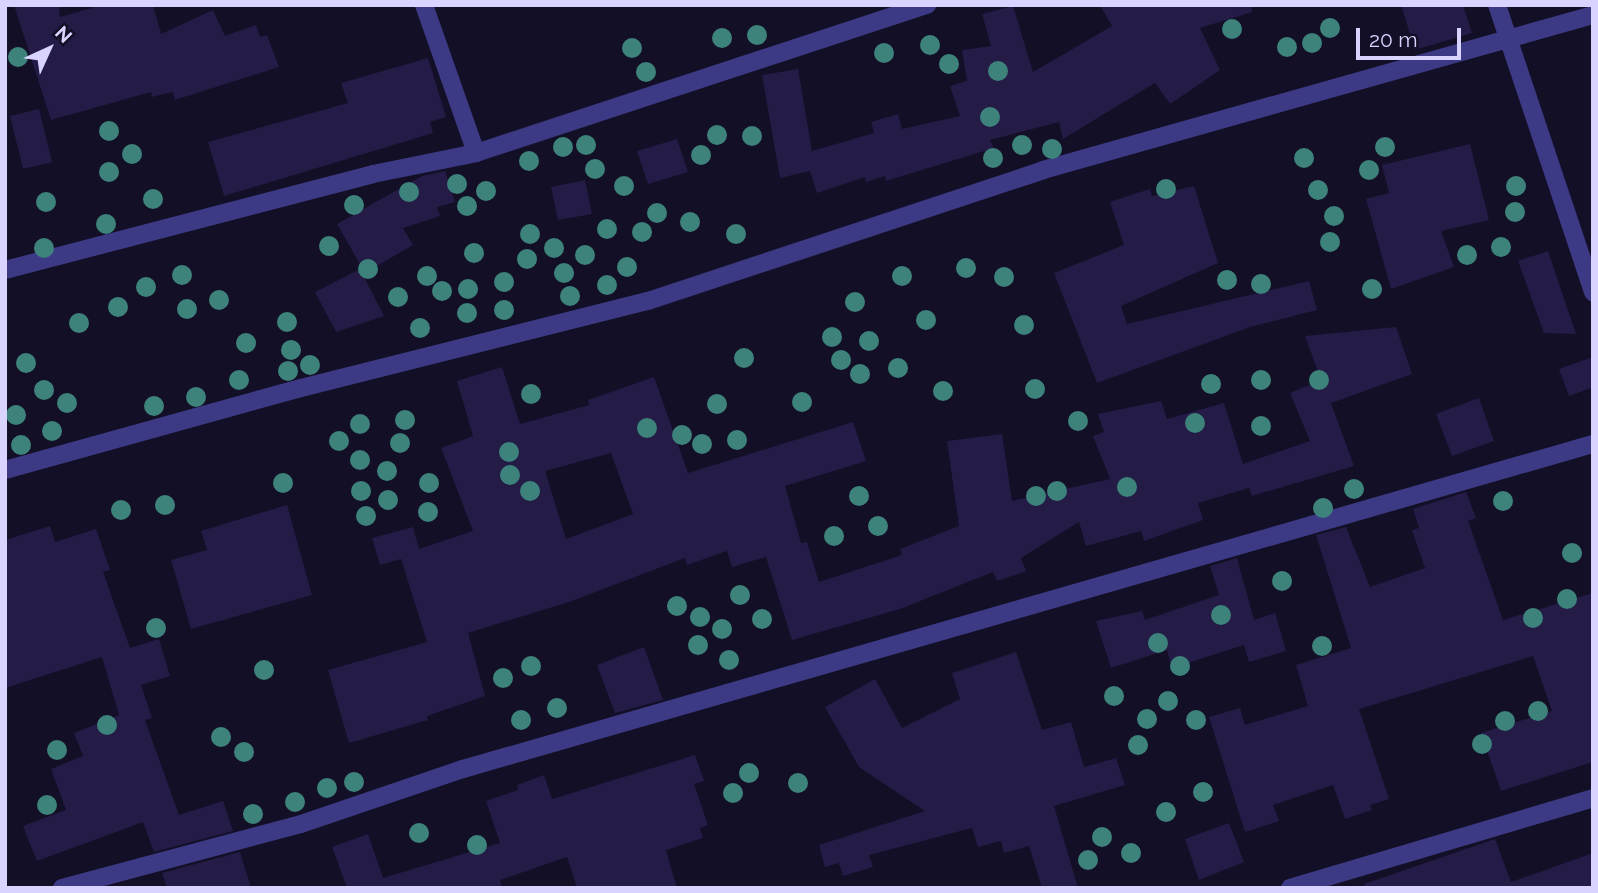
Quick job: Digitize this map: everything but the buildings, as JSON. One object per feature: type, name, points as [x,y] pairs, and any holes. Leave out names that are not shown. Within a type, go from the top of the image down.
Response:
[{"type":"street","points":[[424,5],[476,153]]},
{"type":"street","points":[[5,270],[373,174],[476,153],[927,5]]},
{"type":"street","points":[[1497,5],[1587,253],[1593,292]]},
{"type":"street","points":[[5,470],[301,388],[648,301],[1043,170],[1593,15]]},
{"type":"street","points":[[62,888],[301,824],[463,769],[1593,444]]},
{"type":"street","points":[[1290,888],[1593,798]]}]
